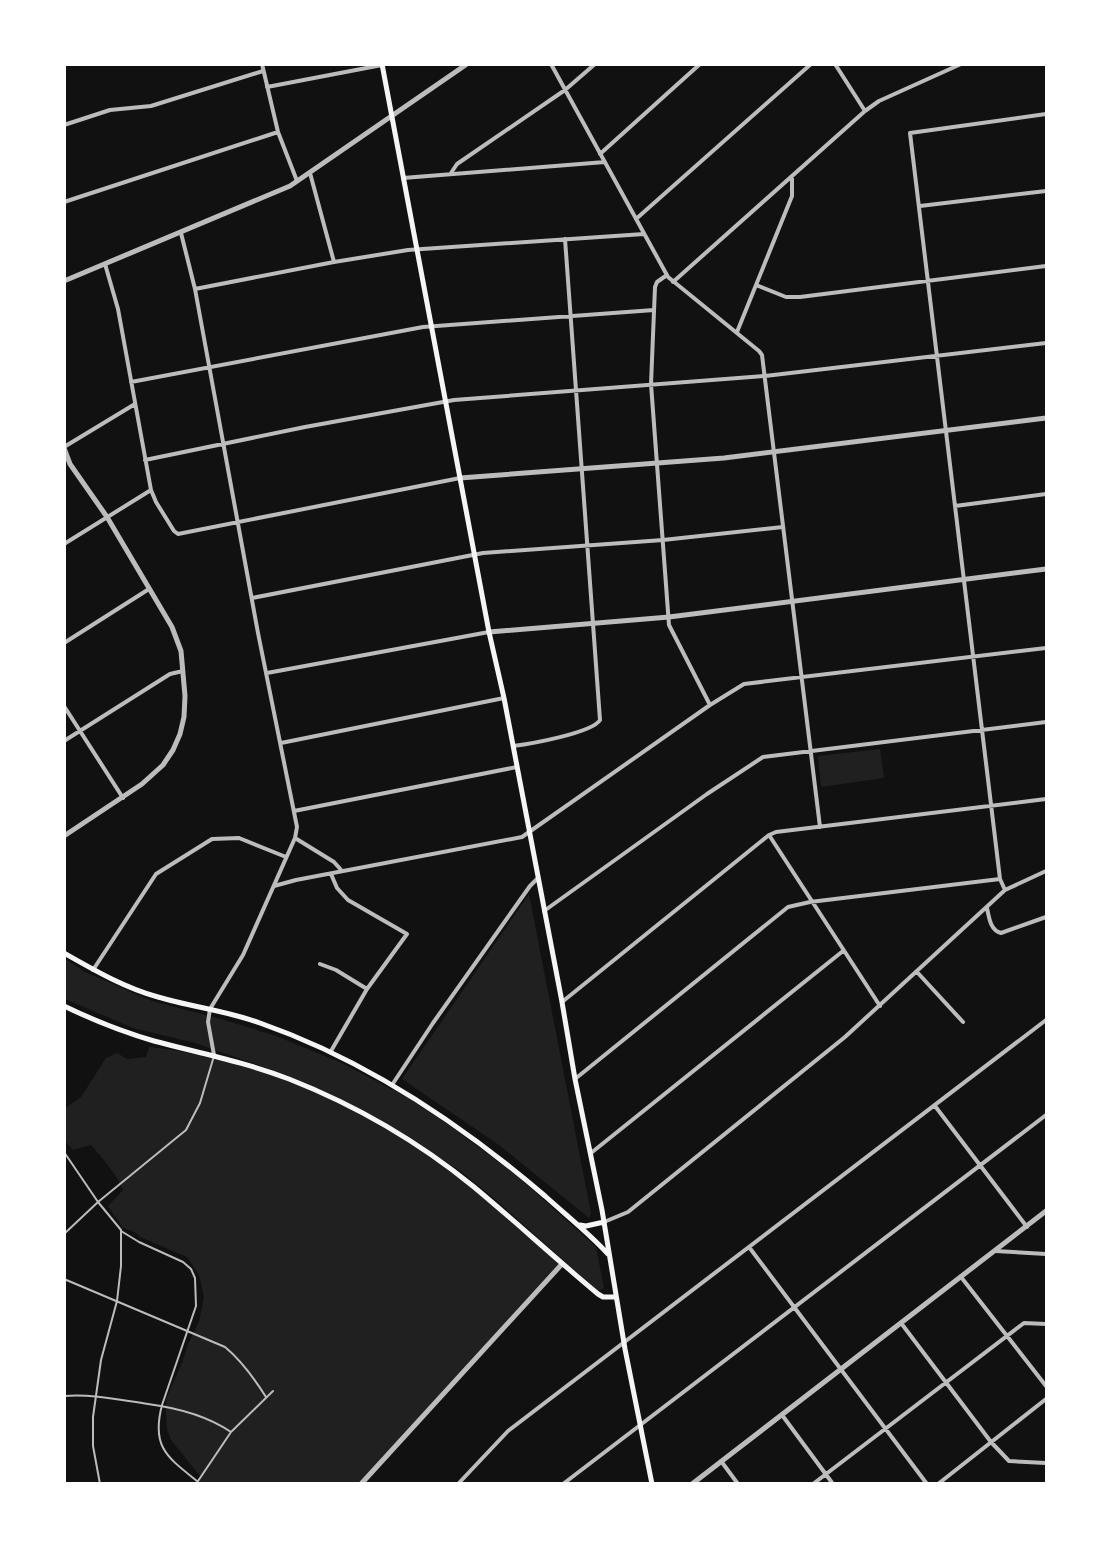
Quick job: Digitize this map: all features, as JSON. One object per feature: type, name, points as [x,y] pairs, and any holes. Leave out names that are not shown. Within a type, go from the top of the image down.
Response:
[{"type":"main road","points":[[382,65],[604,1222],[624,1342],[652,1484]]},
{"type":"main road","points":[[64,952],[126,985],[159,998],[260,1023],[331,1051],[392,1085],[480,1143],[578,1225],[608,1254]]},
{"type":"main road","points":[[65,1005],[140,1036],[214,1055],[290,1079],[339,1102],[387,1128],[472,1186],[598,1294],[605,1297],[616,1297]]},
{"type":"main road","points":[[578,1225],[586,1226],[604,1222]]},
{"type":"street","points":[[262,64],[278,132],[298,181]]},
{"type":"street","points":[[64,280],[278,193],[467,64]]},
{"type":"street","points":[[551,64],[667,275],[762,355],[820,827]]},
{"type":"street","points":[[451,173],[457,164],[565,90],[595,64]]},
{"type":"street","points":[[600,154],[700,64]]},
{"type":"street","points":[[636,219],[811,64]]},
{"type":"street","points":[[835,64],[865,111]]},
{"type":"street","points":[[673,282],[865,111],[879,101],[961,64]]},
{"type":"street","points":[[267,87],[382,65]]},
{"type":"street","points":[[64,125],[110,110],[151,106],[263,71]]},
{"type":"street","points":[[1005,890],[1000,879],[981,730],[910,133],[1047,114]]},
{"type":"street","points":[[64,202],[278,132]]},
{"type":"street","points":[[404,178],[605,162]]},
{"type":"street","points":[[310,173],[334,262]]},
{"type":"street","points":[[736,332],[792,196],[792,177]]},
{"type":"street","points":[[920,206],[1047,191]]},
{"type":"street","points":[[182,232],[195,289],[237,521],[297,827],[295,838],[243,955],[210,1009],[208,1022],[214,1055]]},
{"type":"street","points":[[195,289],[334,262],[417,250],[644,234]]},
{"type":"street","points":[[513,746],[593,728],[598,724],[601,715],[565,239]]},
{"type":"street","points":[[105,264],[118,309],[151,490],[156,502],[178,534],[460,478],[658,464],[1047,418]]},
{"type":"street","points":[[756,285],[786,297],[800,297],[1047,266]]},
{"type":"street","points":[[667,275],[657,282],[651,384],[669,625],[710,705]]},
{"type":"street","points":[[131,382],[431,326],[654,310]]},
{"type":"street","points":[[145,460],[305,427],[446,402],[765,376],[1047,343]]},
{"type":"street","points":[[64,836],[123,798],[152,776],[173,750],[184,717],[183,670],[177,637],[107,517],[70,464],[64,448],[135,404]]},
{"type":"street","points":[[64,544],[151,490]]},
{"type":"street","points":[[955,506],[1047,494]]},
{"type":"street","points":[[252,598],[475,555],[663,540],[783,527]]},
{"type":"street","points":[[267,673],[489,632],[669,617],[1047,569]]},
{"type":"street","points":[[64,643],[150,589]]},
{"type":"street","points":[[274,886],[514,839],[529,832],[710,705],[744,684],[1047,648]]},
{"type":"street","points":[[64,741],[170,674],[183,670]]},
{"type":"street","points":[[281,743],[504,698]]},
{"type":"street","points":[[64,706],[123,798]]},
{"type":"street","points":[[544,911],[707,794],[763,757],[1047,722]]},
{"type":"street","points":[[294,811],[517,768]]},
{"type":"street","points":[[562,1002],[769,835],[776,832],[1047,799]]},
{"type":"street","points":[[769,835],[810,902],[880,1006]]},
{"type":"street","points":[[93,969],[156,874],[212,839],[239,838],[286,857]]},
{"type":"street","points":[[295,838],[334,862],[342,872]]},
{"type":"street","points":[[604,1222],[628,1212],[845,1037],[1005,890],[1047,871]]},
{"type":"street","points":[[331,874],[337,888],[348,900],[407,934],[367,989],[331,1051]]},
{"type":"street","points":[[392,1085],[433,1023],[537,879]]},
{"type":"street","points":[[575,1079],[788,907],[810,902],[1000,879]]},
{"type":"street","points":[[987,908],[991,924],[996,931],[1001,933],[1047,917]]},
{"type":"street","points":[[590,1154],[843,951]]},
{"type":"street","points":[[320,964],[336,970],[367,989]]},
{"type":"street","points":[[917,972],[963,1022]]},
{"type":"street","points":[[458,1484],[508,1431],[1047,1020]]},
{"type":"street","points":[[934,1106],[1027,1227]]},
{"type":"street","points":[[563,1484],[1047,1115]]},
{"type":"street","points":[[692,1484],[1047,1211]]},
{"type":"street","points":[[748,1247],[927,1484]]},
{"type":"street","points":[[995,1251],[1047,1254]]},
{"type":"street","points":[[364,1483],[562,1264]]},
{"type":"street","points":[[961,1277],[1047,1386]]},
{"type":"street","points":[[901,1322],[991,1442],[1009,1461],[1047,1463]]},
{"type":"street","points":[[813,1484],[1024,1323],[1047,1324]]},
{"type":"street","points":[[938,1484],[1047,1399]]},
{"type":"street","points":[[782,1415],[834,1484]]},
{"type":"street","points":[[721,1461],[738,1484]]},
{"type":"lane","points":[[64,1234],[98,1202],[186,1130],[200,1103],[214,1055]]},
{"type":"lane","points":[[64,1152],[120,1230],[139,1242],[183,1262],[191,1269],[197,1292],[196,1306],[159,1419],[158,1433],[166,1455],[196,1482],[231,1432],[273,1391]]},
{"type":"lane","points":[[100,1484],[93,1446],[95,1395],[117,1301],[121,1266],[120,1230]]},
{"type":"lane","points":[[64,1279],[218,1343],[230,1352],[255,1379],[266,1397]]},
{"type":"lane","points":[[64,1396],[95,1395],[162,1405],[201,1416],[231,1432]]},
{"type":"shaded area","points":[[880,749],[884,778],[821,787],[818,756]]},
{"type":"shaded area","points":[[529,894],[591,1213],[589,1218],[499,1145],[402,1079]]},
{"type":"shaded area","points":[[64,958],[85,972],[152,1001],[276,1036],[342,1063],[408,1098],[449,1125],[516,1175],[596,1247],[604,1288],[598,1291],[459,1170],[339,1098],[287,1075],[195,1043],[133,1028],[65,999]]},
{"type":"shaded area","points":[[149,1047],[174,1050],[264,1070],[319,1090],[409,1142],[451,1171],[560,1262],[359,1483],[199,1483],[200,1476],[171,1440],[167,1429],[166,1399],[199,1322],[204,1297],[199,1275],[187,1257],[122,1227],[108,1206],[123,1190],[113,1172],[91,1145],[73,1150],[64,1140],[64,1109],[81,1097],[106,1058],[117,1053],[127,1059],[146,1057]]}]
